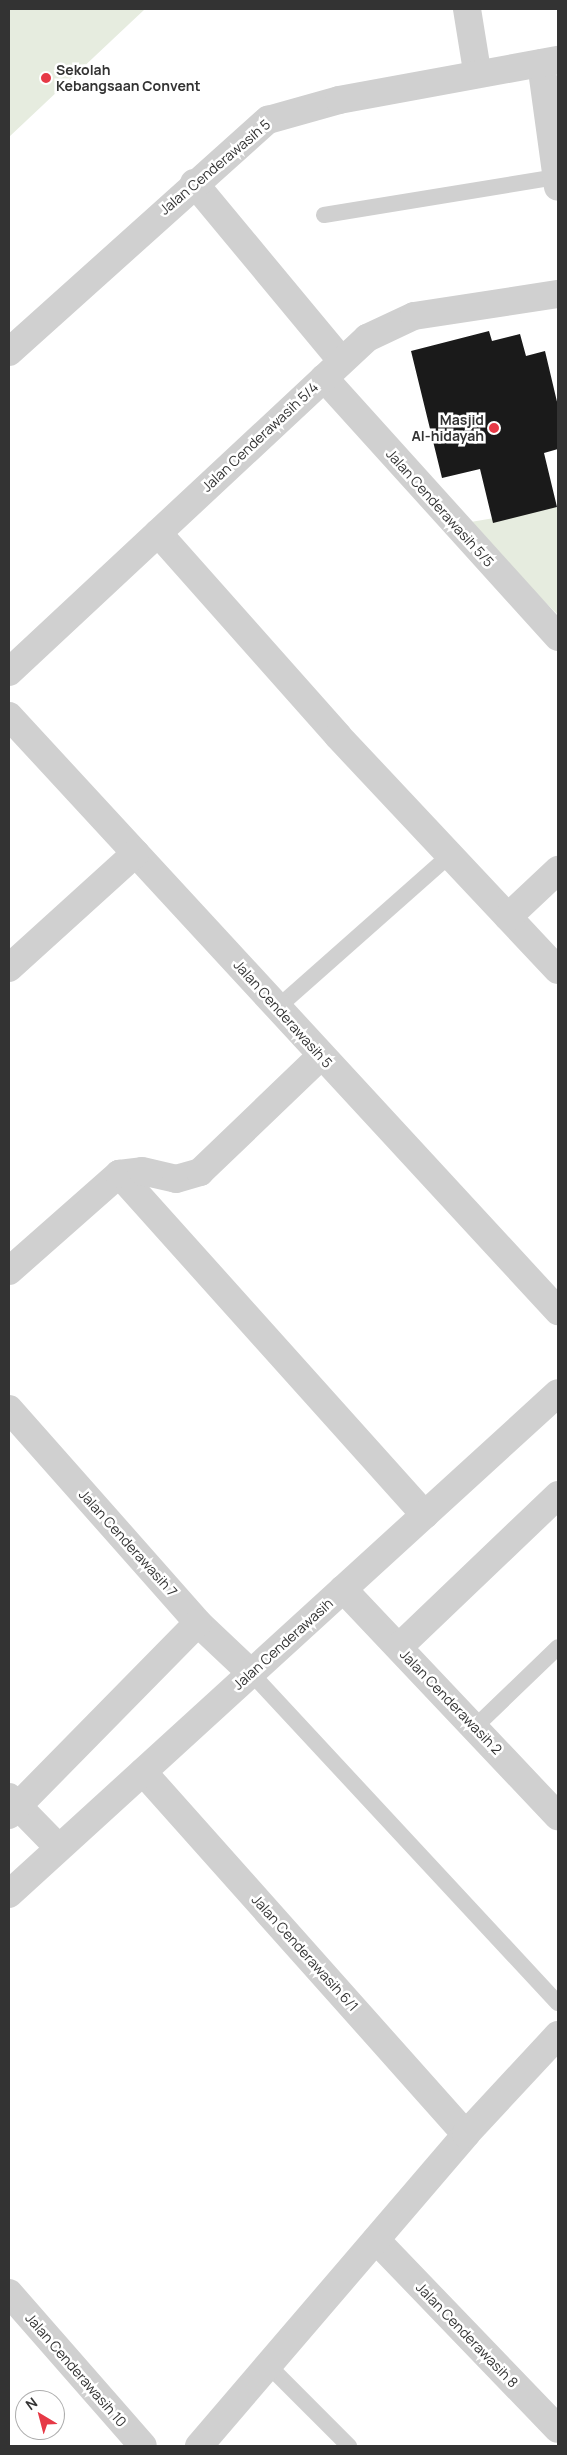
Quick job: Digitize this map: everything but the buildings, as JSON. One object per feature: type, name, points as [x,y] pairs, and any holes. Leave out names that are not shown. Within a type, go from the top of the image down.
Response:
[{"type":"street","points":[[468,9],[477,71]]},
{"type":"street","points":[[549,61],[558,182]]},
{"type":"street","name":"Jalan Cenderawasih 5","points":[[9,352],[194,183],[268,120],[282,114],[477,71],[549,61]]},
{"type":"street","name":"Jalan Cenderawasih 5/5","points":[[194,183],[333,369],[558,637]]},
{"type":"street","name":"Jalan Cenderawasih 5/4","points":[[9,672],[367,338],[398,321],[558,294]]},
{"type":"street","points":[[158,533],[558,970]]},
{"type":"street","name":"Jalan Cenderawasih 5","points":[[9,716],[558,1311]]},
{"type":"street","points":[[9,968],[136,853]]},
{"type":"street","points":[[508,917],[558,870]]},
{"type":"street","points":[[9,1271],[119,1174],[142,1171],[176,1179],[200,1172],[321,1056]]},
{"type":"street","points":[[119,1174],[425,1515]]},
{"type":"street","name":"Jalan Cenderawasih","points":[[9,1894],[558,1393]]},
{"type":"street","name":"Jalan Cenderawasih 7","points":[[9,1409],[198,1623],[251,1673]]},
{"type":"street","points":[[399,1647],[558,1495]]},
{"type":"street","name":"Jalan Cenderawasih 2","points":[[343,1589],[558,1816]]},
{"type":"street","points":[[59,1848],[12,1806],[198,1623]]},
{"type":"street","name":"Jalan Cenderawasih 6/1","points":[[143,1772],[466,2134]]},
{"type":"street","points":[[199,2446],[466,2134],[558,2035]]},
{"type":"street","name":"Jalan Cenderawasih 8","points":[[376,2240],[554,2416]]},
{"type":"street","name":"Jalan Cenderawasih 10","points":[[9,2293],[143,2446]]},
{"type":"lane","points":[[324,216],[558,182]]},
{"type":"lane","points":[[277,1008],[451,854]]},
{"type":"lane","points":[[475,1727],[558,1648]]},
{"type":"lane","points":[[251,1673],[558,2003]]},
{"type":"lane","points":[[268,2366],[349,2446]]},
{"type":"shaded area","name":"Sekolah Kebangsaan Convent","points":[[9,9],[145,9],[9,137]]},
{"type":"shaded area","points":[[558,507],[558,615],[465,523]]},
{"type":"place","name":"Sekolah Kebangsaan Convent","points":[[46,78]]},
{"type":"place","name":"Masjid Al-hidayah","points":[[494,428]]}]
